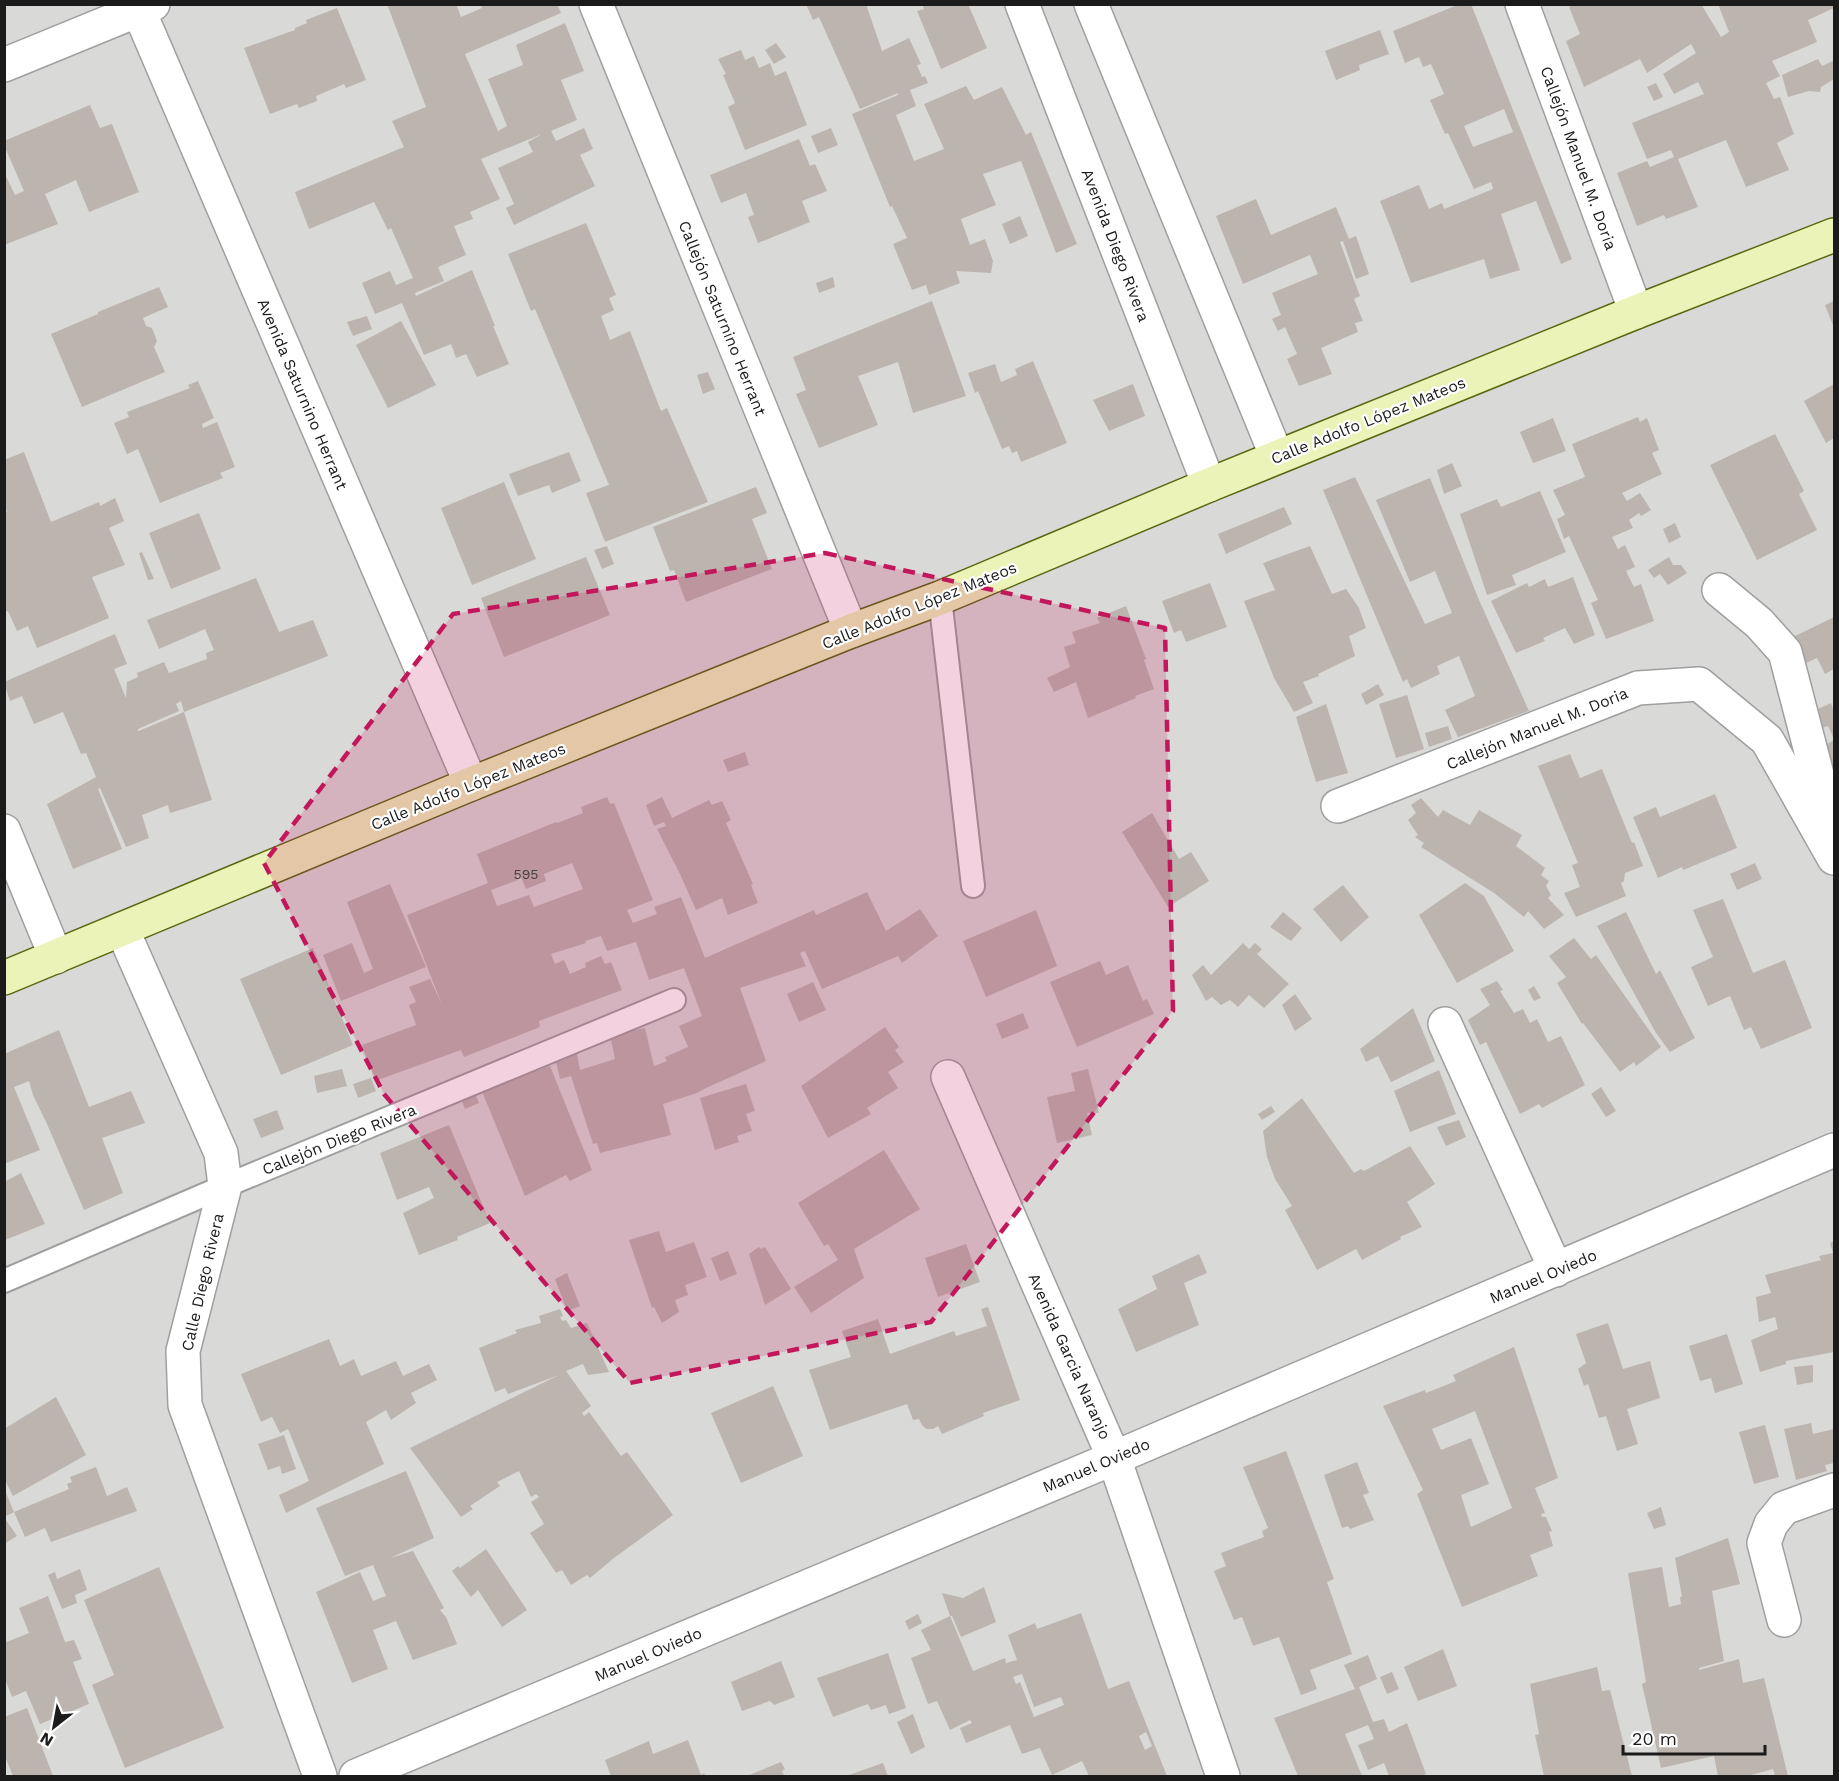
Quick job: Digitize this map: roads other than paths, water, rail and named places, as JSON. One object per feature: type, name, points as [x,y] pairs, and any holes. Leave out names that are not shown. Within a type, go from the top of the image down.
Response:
[{"type":"main road","name":"Calle Adolfo López Mateos","points":[[4,978],[471,784],[851,631],[940,598],[1209,484],[1834,235]]},
{"type":"street","name":"Callejón Saturnino Herrant","points":[[596,4],[851,631]]},
{"type":"street","name":"Avenida Diego Rivera","points":[[1022,4],[1209,484]]},
{"type":"street","points":[[1091,4],[1277,457]]},
{"type":"street","name":"Callejón Manuel M. Doria","points":[[1522,4],[1636,312]]},
{"type":"street","points":[[4,65],[143,6]]},
{"type":"street","name":"Avenida Saturnino Herrant","points":[[143,6],[471,784]]},
{"type":"street","points":[[1719,590],[1759,622],[1785,652],[1834,841]]},
{"type":"street","name":"Callejón Manuel M. Doria","points":[[1338,807],[1638,688],[1699,684],[1767,740],[1834,858]]},
{"type":"street","points":[[4,831],[56,957]]},
{"type":"street","name":"Calle Diego Rivera","points":[[122,929],[221,1153],[225,1186],[183,1351],[184,1405],[320,1776]]},
{"type":"street","points":[[1445,1024],[1556,1270]]},
{"type":"street","name":"Avenida Garcia Naranjo","points":[[948,1077],[1114,1458],[1223,1776]]},
{"type":"street","name":"Manuel Oviedo","points":[[356,1776],[1834,1155]]},
{"type":"street","points":[[1784,1620],[1764,1543],[1771,1524],[1784,1508],[1834,1490]]},
{"type":"lane","points":[[940,598],[974,886]]},
{"type":"lane","name":"Callejón Diego Rivera","points":[[4,1281],[225,1186],[674,1000]]}]
